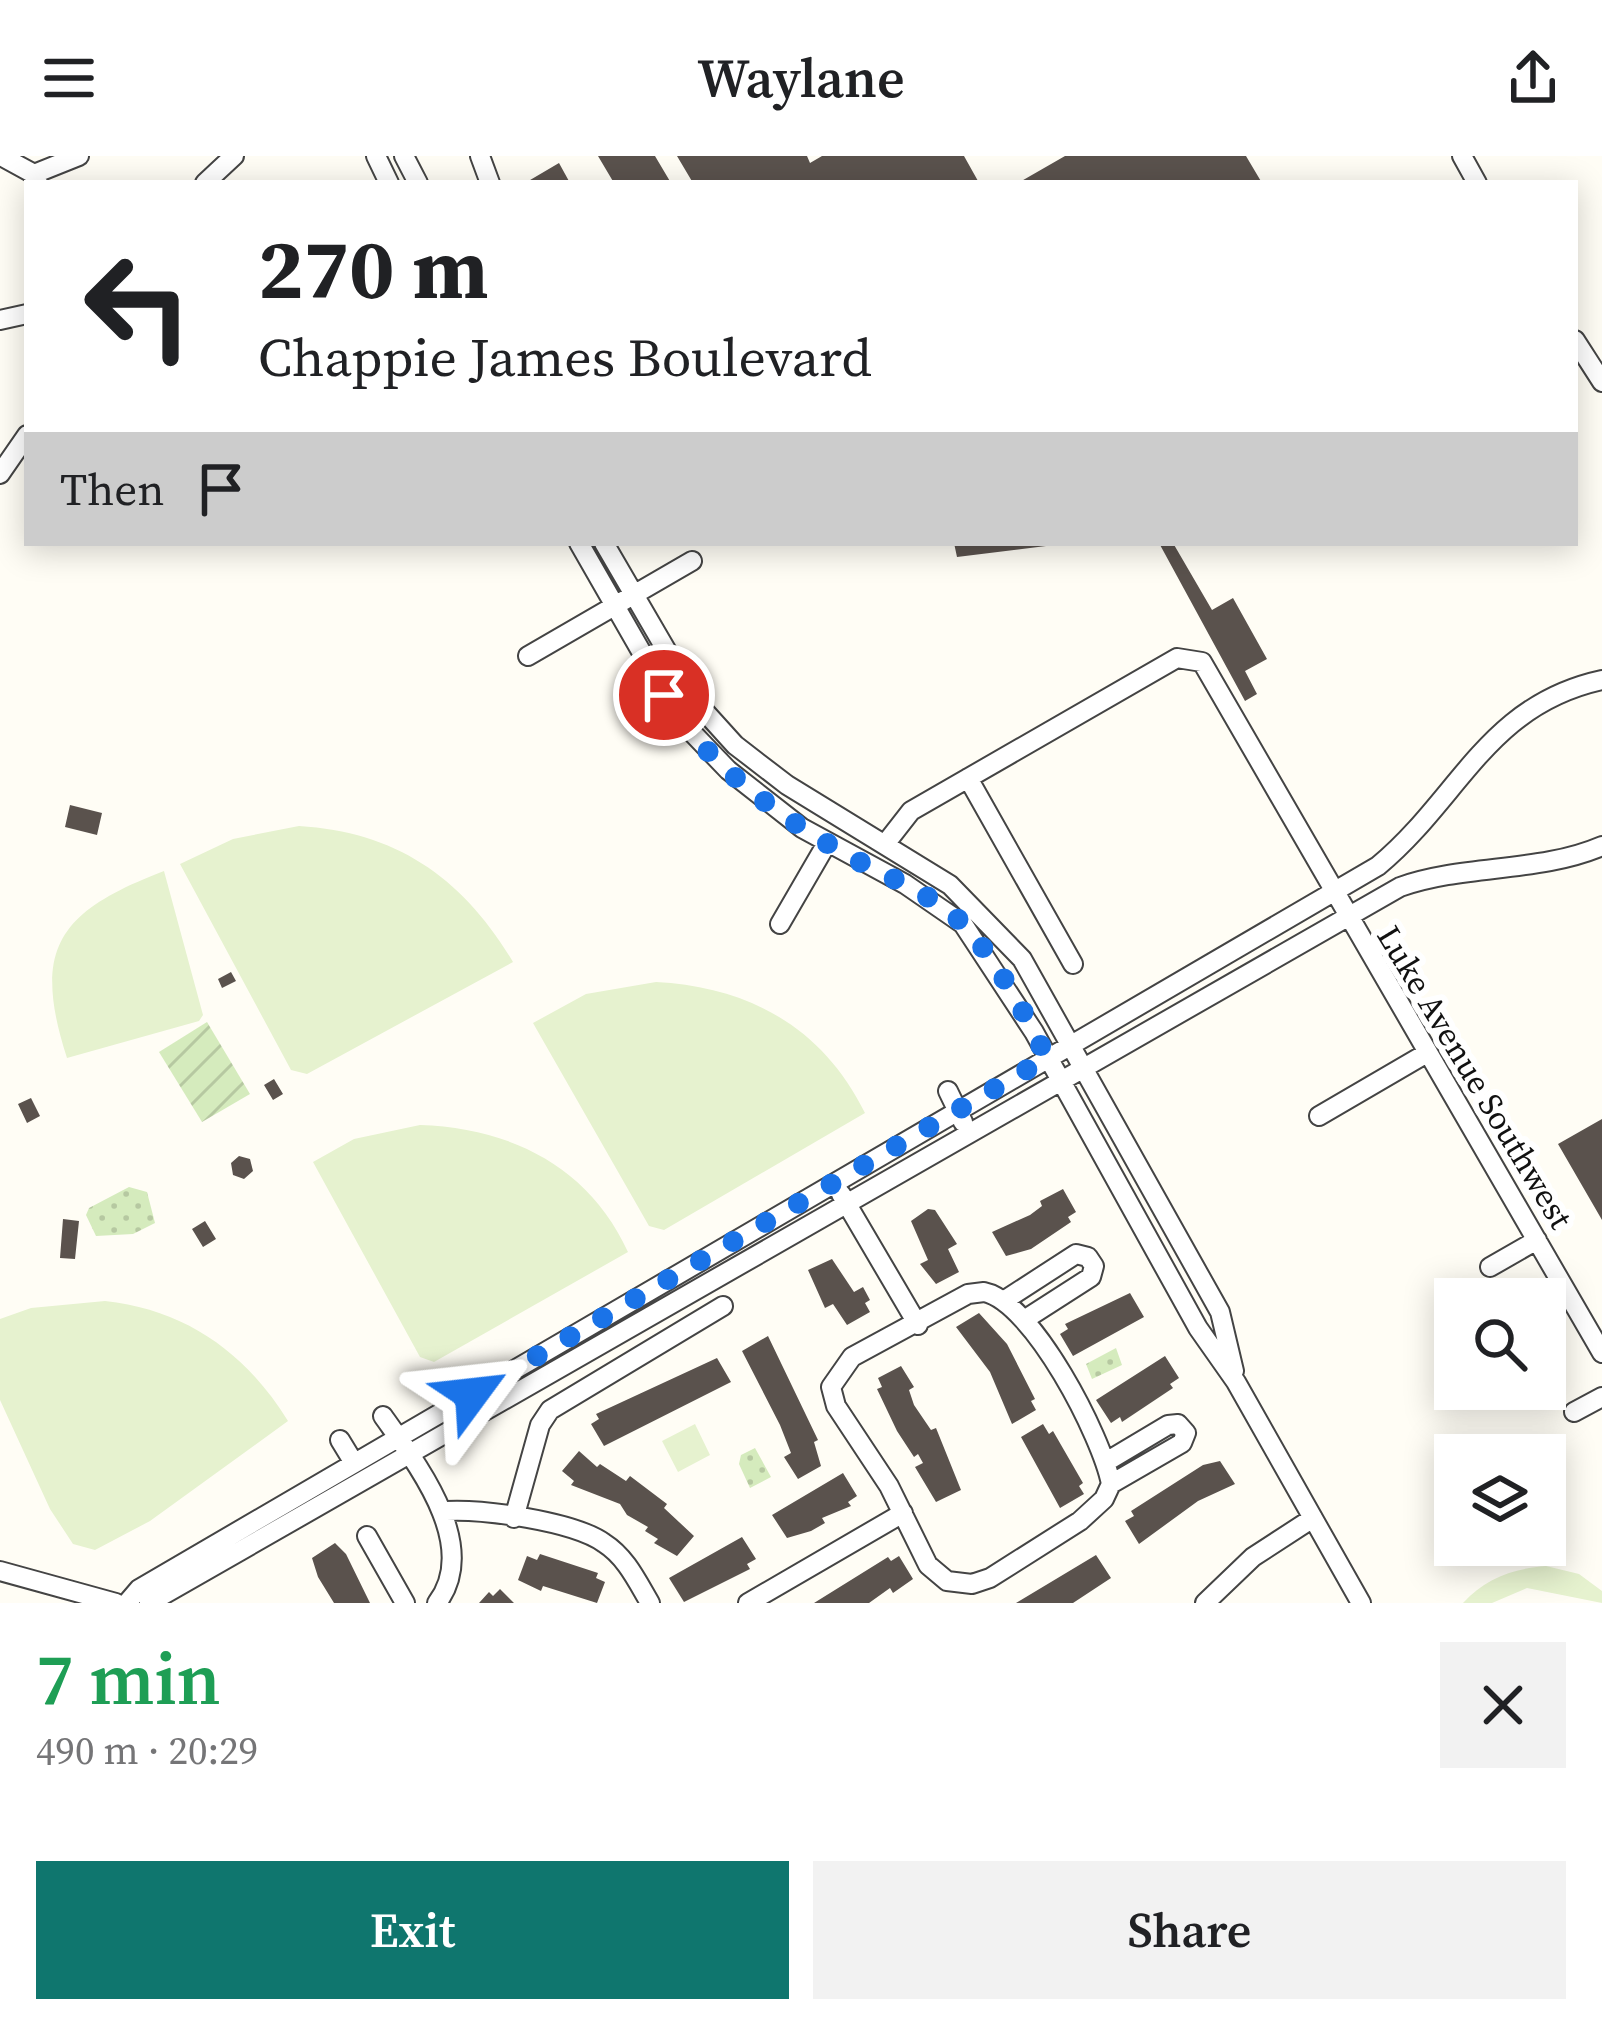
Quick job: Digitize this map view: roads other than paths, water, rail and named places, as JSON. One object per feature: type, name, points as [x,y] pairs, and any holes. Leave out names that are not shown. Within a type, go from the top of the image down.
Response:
[{"type":"street","points":[[1,156],[36,178],[79,156]]},
{"type":"street","points":[[216,180],[234,156]]},
{"type":"street","points":[[0,307],[16,316]]},
{"type":"street","points":[[1578,345],[1602,382]]},
{"type":"street","points":[[0,474],[24,443]]},
{"type":"street","points":[[581,546],[681,722],[756,794],[827,843],[904,884],[963,924],[1047,1058],[1198,1328],[1236,1382],[1361,1603]]},
{"type":"street","points":[[606,546],[697,703],[735,745],[787,785],[950,885],[987,917],[1022,959],[1220,1312],[1236,1382]]},
{"type":"street","points":[[528,656],[692,561]]},
{"type":"street","name":"Luke Avenue Southwest","points":[[968,778],[1177,658],[1202,662],[1602,1353]]},
{"type":"street","points":[[149,1603],[403,1446],[840,1191],[957,1111],[1333,893],[1401,846],[1478,751],[1511,721],[1573,686],[1602,680]]},
{"type":"street","points":[[886,843],[911,811],[968,778],[1073,964]]},
{"type":"street","points":[[780,924],[827,843]]},
{"type":"street","points":[[840,1191],[967,1132],[1346,917],[1430,877],[1601,849]]},
{"type":"street","points":[[1319,1116],[1427,1053]]},
{"type":"street","points":[[991,1066],[1013,1106]]},
{"type":"street","points":[[948,1091],[967,1132]]},
{"type":"street","points":[[840,1191],[918,1324]]},
{"type":"street","points":[[1490,1267],[1537,1240]]},
{"type":"street","points":[[1005,1300],[1076,1254],[1088,1257],[1094,1266],[1091,1277],[1024,1320]]},
{"type":"street","points":[[1106,1462],[1168,1425],[1178,1424],[1186,1432],[1181,1443],[1111,1484],[1080,1521],[972,1584],[947,1581],[931,1570],[836,1406],[831,1388],[851,1357],[973,1293],[1005,1300],[1058,1370],[1106,1462],[1111,1484]]},
{"type":"street","points":[[514,1519],[540,1425],[550,1410],[723,1306]]},
{"type":"street","points":[[1574,1412],[1602,1396]]},
{"type":"street","points":[[383,1416],[446,1511],[447,1583],[437,1603]]},
{"type":"street","points":[[340,1440],[353,1463]]},
{"type":"street","points":[[127,1603],[139,1589],[353,1463],[403,1446]]},
{"type":"street","points":[[446,1511],[514,1519],[600,1540],[624,1561],[650,1603]]},
{"type":"street","points":[[748,1603],[902,1513]]},
{"type":"street","points":[[1204,1603],[1253,1557],[1313,1518]]},
{"type":"street","points":[[367,1536],[405,1603]]},
{"type":"street","points":[[0,1571],[116,1603]]}]
